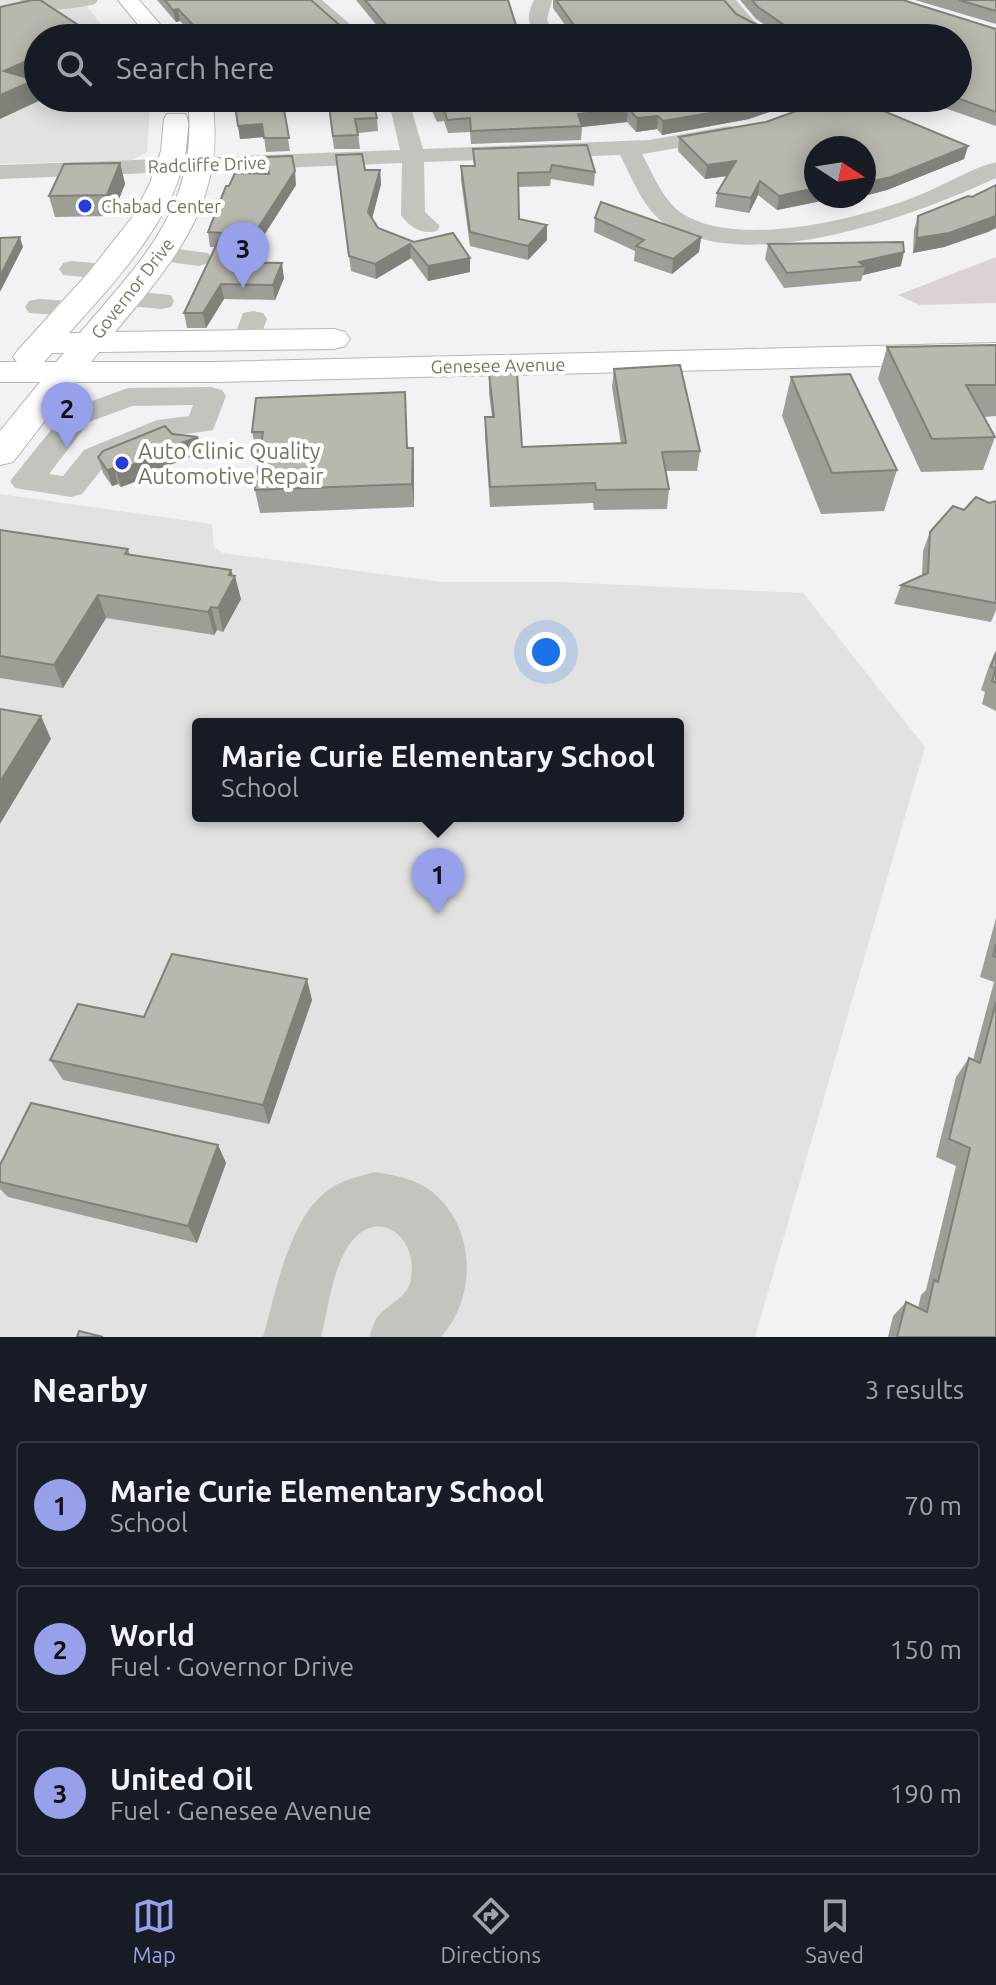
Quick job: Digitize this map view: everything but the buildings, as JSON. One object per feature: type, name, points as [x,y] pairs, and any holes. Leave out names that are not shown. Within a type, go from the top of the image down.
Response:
[{"type":"main road","points":[[108,0],[129,24]]},
{"type":"main road","points":[[128,0],[149,24]]},
{"type":"main road","name":"Governor Drive","points":[[4,370],[42,344],[129,242],[172,166],[177,132],[175,112]]},
{"type":"main road","name":"Governor Drive","points":[[0,454],[162,255],[191,199],[202,165],[206,141],[202,112]]},
{"type":"main road","name":"Genesee Avenue","points":[[42,344],[250,330],[996,330]]},
{"type":"main road","name":"Genesee Avenue","points":[[4,370],[65,372],[112,398],[214,384],[804,369],[996,353]]},
{"type":"street","points":[[29,0],[68,3],[89,0]]},
{"type":"street","points":[[311,0],[340,24]]},
{"type":"street","points":[[537,24],[537,11],[543,0]]},
{"type":"street","points":[[726,0],[746,24]]},
{"type":"street","points":[[402,112],[413,155],[413,215],[428,226]]},
{"type":"street","name":"Radcliffe Drive","points":[[0,172],[649,147],[755,128]]},
{"type":"street","points":[[627,148],[671,217],[706,232],[761,238],[902,209],[996,169]]},
{"type":"street","points":[[162,255],[199,258]]},
{"type":"street","points":[[72,269],[106,271]]},
{"type":"street","points":[[127,299],[161,301]]},
{"type":"street","points":[[39,307],[73,308]]},
{"type":"street","points":[[13,479],[71,487],[95,457],[168,427],[202,424],[214,384]]},
{"type":"street","points":[[112,398],[134,441]]},
{"type":"street","points":[[35,411],[112,398]]},
{"type":"street","points":[[13,479],[112,398]]},
{"type":"street","points":[[292,1337],[328,1227],[350,1207],[376,1198],[403,1202],[422,1214],[436,1234],[441,1266],[437,1289],[429,1308],[398,1337]]},
{"type":"shaded area","points":[[0,0],[82,0],[101,24],[24,24],[24,112],[150,112],[147,152],[131,160],[0,164]]},
{"type":"shaded area","points":[[996,257],[996,303],[920,305],[898,295]]},
{"type":"shaded area","points":[[0,494],[212,524],[214,547],[223,553],[441,582],[559,582],[803,593],[925,747],[755,1337],[0,1337]]},
{"type":"place","name":"Chabad Center","points":[[85,206]]},
{"type":"place","name":"United Oil","points":[[243,288]]},
{"type":"place","name":"World","points":[[67,448]]},
{"type":"place","name":"Auto Clinic Quality Automotive Repair","points":[[122,463]]},
{"type":"place","name":"Marie Curie Elementary School","points":[[438,914]]}]
